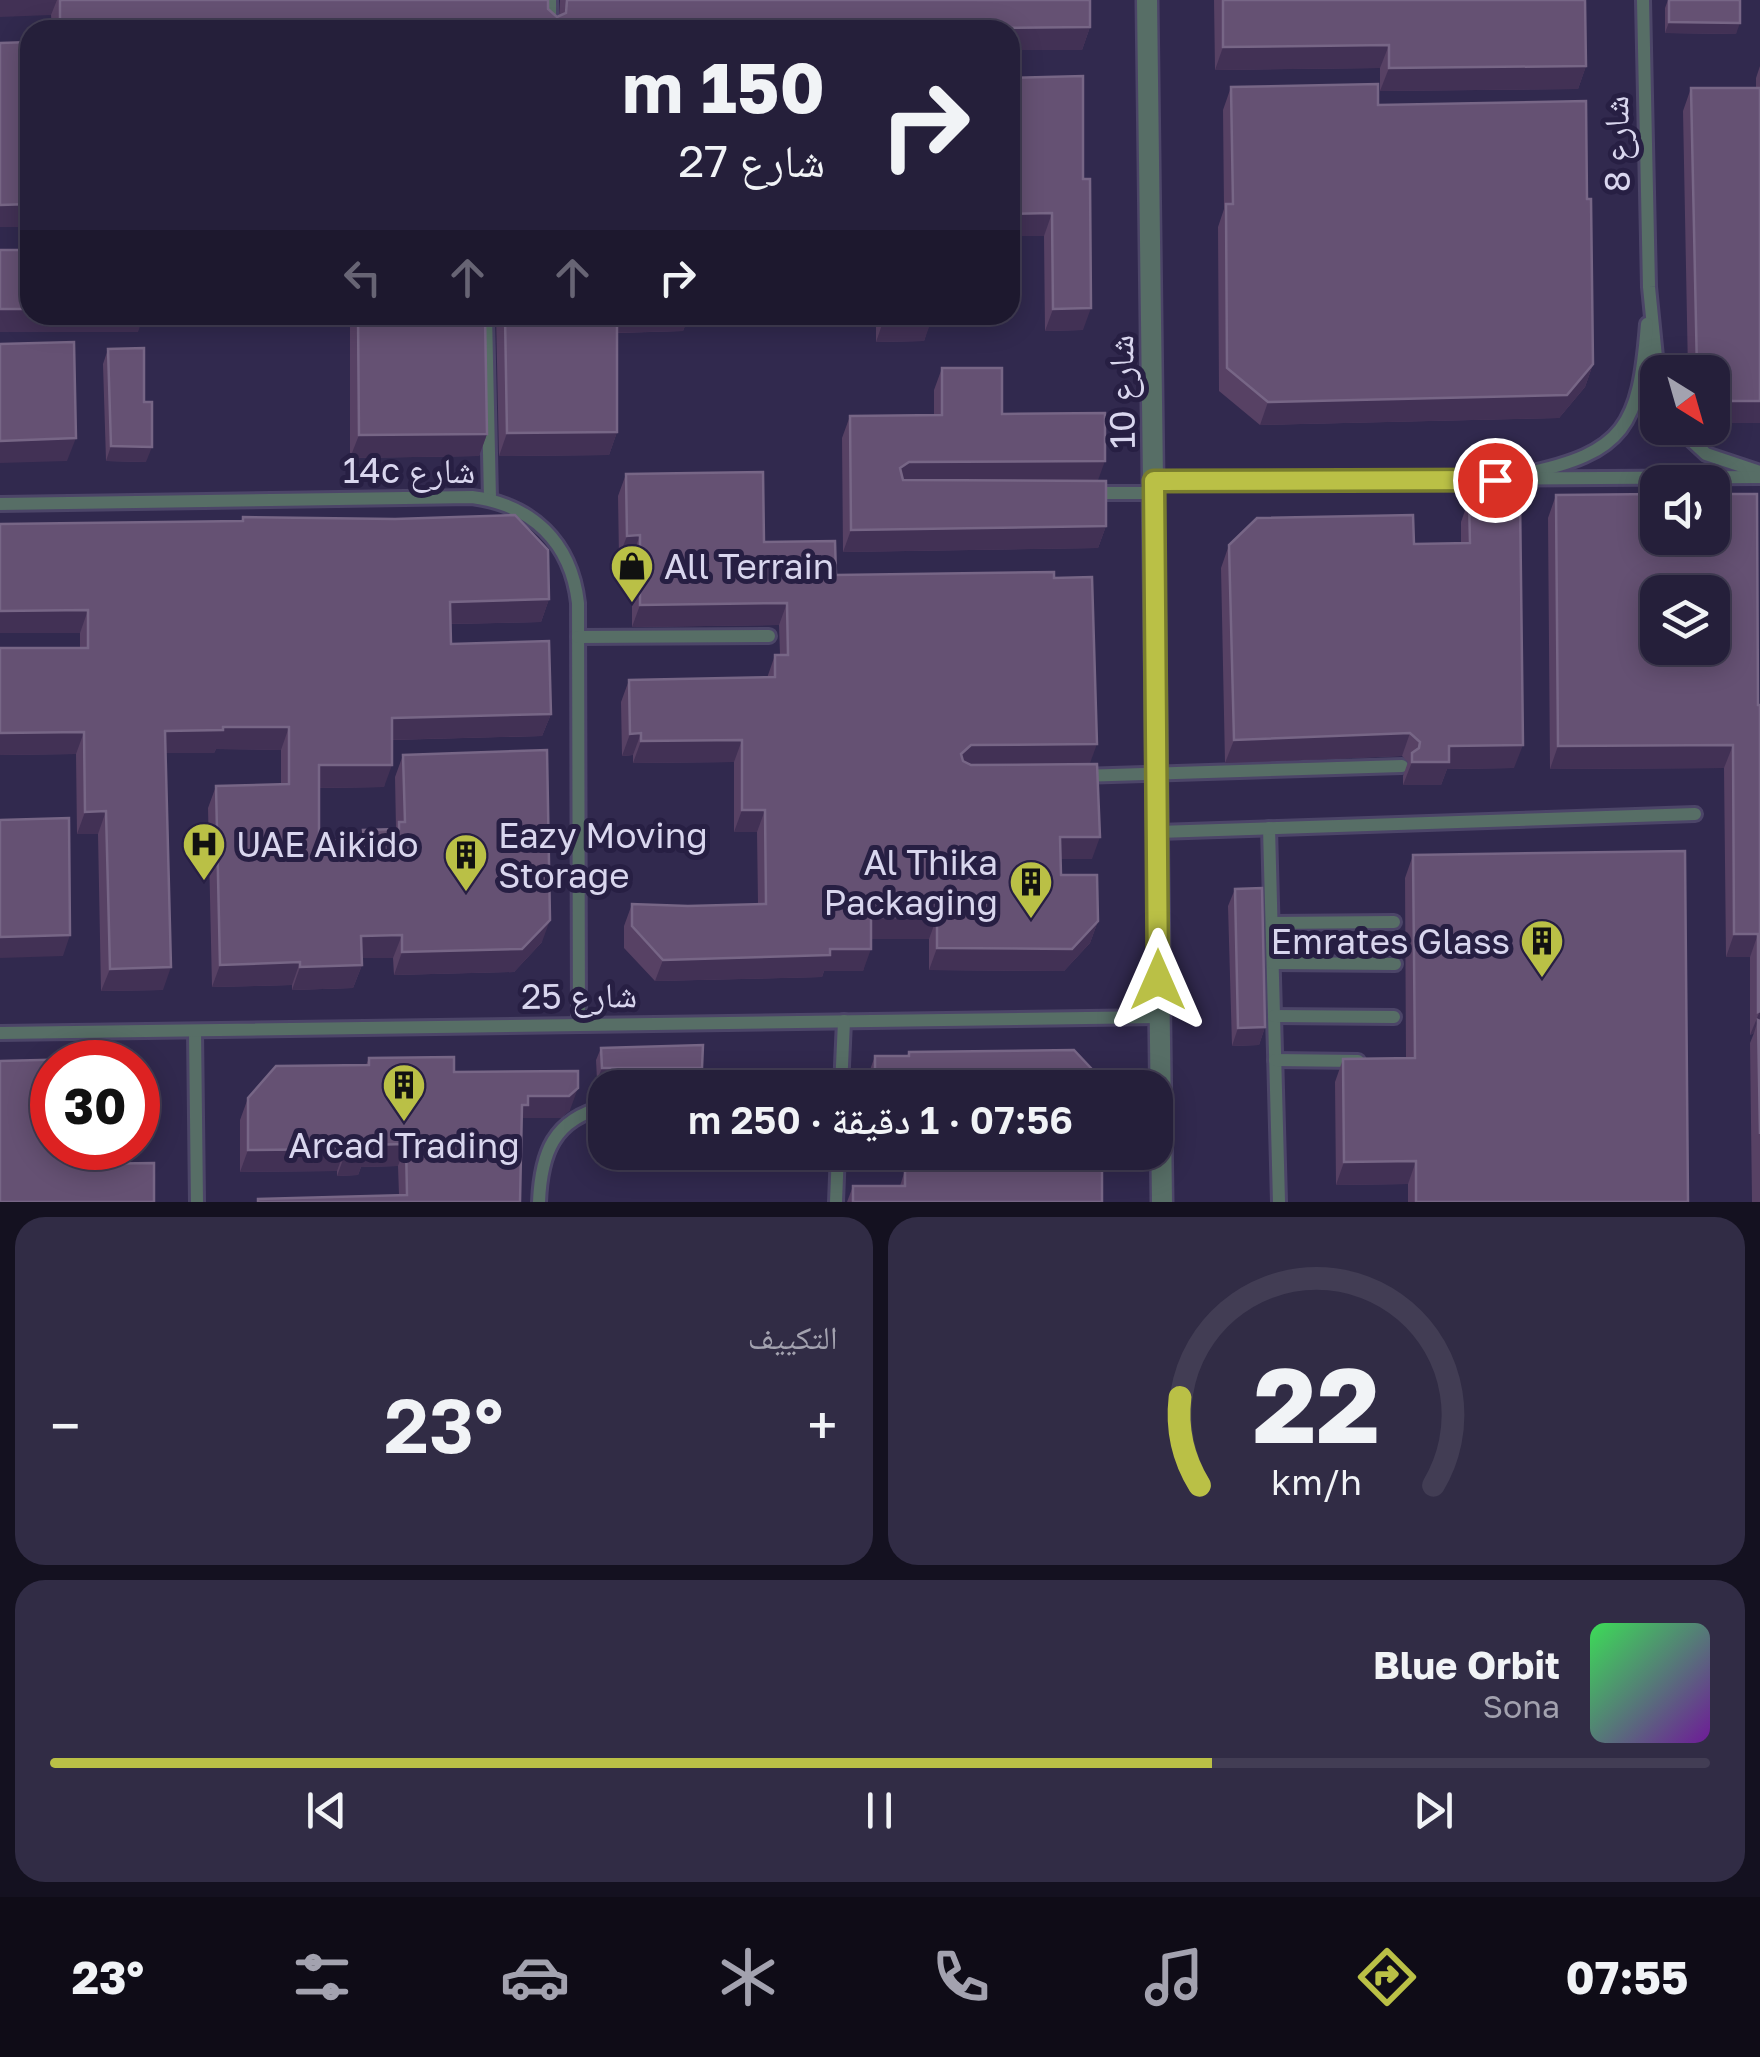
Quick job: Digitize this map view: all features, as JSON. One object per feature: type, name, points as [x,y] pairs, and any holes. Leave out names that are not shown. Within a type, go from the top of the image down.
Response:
[{"type":"street","name":"شارع 10","points":[[1147,0],[1159,1070]]},
{"type":"street","name":"شارع 10","points":[[1161,1170],[1162,1202]]},
{"type":"lane","name":"شارع 8","points":[[1643,0],[1650,287],[1656,355]]},
{"type":"lane","name":"شارع 8","points":[[1495,480],[1578,461],[1603,446],[1624,425],[1641,384],[1650,287]]},
{"type":"lane","points":[[486,325],[490,499]]},
{"type":"lane","points":[[1696,445],[1706,454],[1760,475]]},
{"type":"lane","points":[[1074,493],[1154,487],[1760,475]]},
{"type":"lane","name":"14c شارع","points":[[0,504],[490,499],[524,512],[539,523],[562,551],[576,585],[579,1025]]},
{"type":"lane","points":[[578,637],[769,636]]},
{"type":"lane","points":[[1060,776],[1402,766]]},
{"type":"lane","points":[[1158,832],[1696,814]]},
{"type":"lane","points":[[1270,828],[1279,1202]]},
{"type":"lane","points":[[1272,923],[1394,922]]},
{"type":"lane","points":[[1273,963],[1395,964]]},
{"type":"lane","points":[[1274,1016],[1394,1017]]},
{"type":"lane","name":"شارع 25","points":[[0,1032],[1158,1018]]},
{"type":"lane","points":[[842,1070],[844,1021]]},
{"type":"lane","points":[[195,1031],[197,1202]]},
{"type":"lane","points":[[1275,1060],[1378,1061]]},
{"type":"lane","points":[[539,1202],[540,1169],[554,1139],[578,1117],[588,1114]]},
{"type":"lane","points":[[836,1202],[837,1170]]},
{"type":"building","points":[[60,0],[548,0],[548,9],[557,17],[566,13],[567,0],[1090,0],[1090,27],[1020,28],[1020,20],[60,20]]},
{"type":"building","points":[[1223,0],[1585,0],[1586,66],[1389,68],[1389,45],[1223,47]]},
{"type":"building","points":[[1669,0],[1740,0],[1740,23],[1669,22]]},
{"type":"building","points":[[20,42],[20,204],[0,205],[0,43]]},
{"type":"building","points":[[1083,76],[1083,179],[1090,179],[1091,308],[1053,309],[1052,213],[1020,214],[1020,78]]},
{"type":"building","points":[[1378,84],[1378,105],[1586,101],[1593,364],[1567,395],[1268,402],[1227,368],[1226,204],[1233,204],[1231,87]]},
{"type":"building","points":[[1691,88],[1760,88],[1760,401],[1730,399],[1730,355],[1697,355]]},
{"type":"building","points":[[0,250],[20,250],[20,309],[0,309]]},
{"type":"building","points":[[358,325],[485,325],[487,434],[359,435]]},
{"type":"building","points":[[505,325],[617,325],[617,432],[507,433]]},
{"type":"building","points":[[74,342],[76,438],[0,441],[0,344]]},
{"type":"building","points":[[144,348],[144,402],[152,402],[152,447],[111,446],[108,349]]},
{"type":"building","points":[[942,368],[1002,368],[1002,414],[1105,413],[1105,461],[909,462],[900,468],[903,480],[1106,481],[1106,526],[851,530],[850,416],[942,415]]},
{"type":"building","points":[[763,472],[764,542],[835,541],[836,575],[1054,572],[1054,578],[1092,577],[1097,744],[971,745],[961,754],[963,761],[971,765],[1097,764],[1100,837],[1060,837],[1061,875],[1097,875],[1098,921],[1072,949],[937,948],[937,917],[871,917],[871,949],[830,949],[830,955],[663,960],[632,926],[632,904],[766,904],[765,810],[742,810],[742,740],[641,741],[641,733],[630,734],[629,680],[775,677],[775,655],[788,655],[787,603],[640,605],[640,535],[627,536],[626,474]]},
{"type":"building","points":[[1640,494],[1640,555],[1730,555],[1730,494],[1757,494],[1760,1011],[1758,934],[1734,934],[1733,745],[1558,746],[1556,495]]},
{"type":"building","points":[[1520,498],[1523,745],[1449,746],[1449,762],[1412,762],[1412,753],[1420,742],[1410,733],[1234,740],[1229,545],[1257,518],[1413,515],[1414,544],[1470,543],[1469,499]]},
{"type":"building","points":[[515,515],[548,550],[549,599],[450,602],[451,644],[549,641],[551,714],[392,718],[392,765],[319,765],[319,841],[364,839],[363,830],[399,829],[399,822],[405,822],[403,755],[547,750],[550,920],[522,949],[402,952],[402,935],[361,936],[362,965],[220,965],[216,786],[289,784],[289,727],[165,731],[171,967],[110,969],[106,811],[85,812],[84,732],[0,733],[0,648],[88,648],[88,610],[0,611],[0,524]]},
{"type":"building","points":[[69,818],[70,935],[0,937],[0,820]]},
{"type":"building","name":"Emrates Glass","points":[[1685,851],[1688,1202],[1416,1202],[1416,1161],[1344,1162],[1343,1059],[1415,1058],[1413,855]]},
{"type":"building","points":[[1262,888],[1265,1027],[1238,1028],[1235,889]]},
{"type":"building","points":[[1758,1020],[1760,1021],[1760,1134]]},
{"type":"building","points":[[703,1045],[702,1068],[602,1068],[601,1048]]},
{"type":"building","points":[[1074,1050],[1093,1070],[875,1070],[875,1056],[909,1056],[909,1052]]},
{"type":"building","points":[[454,1057],[454,1072],[578,1071],[578,1088],[569,1096],[528,1096],[528,1105],[522,1105],[520,1202],[258,1202],[407,1195],[406,1144],[366,1145],[366,1153],[345,1154],[345,1149],[248,1150],[248,1098],[276,1066],[369,1065],[369,1058]]},
{"type":"building","points":[[30,1060],[30,1170],[154,1170],[154,1202],[0,1202],[0,1061]]},
{"type":"building","points":[[905,1170],[1102,1170],[1102,1202],[853,1202],[853,1186],[905,1186]]},
{"type":"place","name":"All Terrain","points":[[632,604]]},
{"type":"place","name":"UAE Aikido","points":[[204,882]]},
{"type":"place","name":"Eazy Moving Storage","points":[[466,893]]},
{"type":"place","name":"Al Thika Packaging","points":[[1031,920]]},
{"type":"place","name":"Emrates Glass","points":[[1542,979]]},
{"type":"place","name":"Arcad Trading","points":[[404,1123]]},
{"type":"route","points":[[1158,980],[1154,481],[1495,480]]}]
